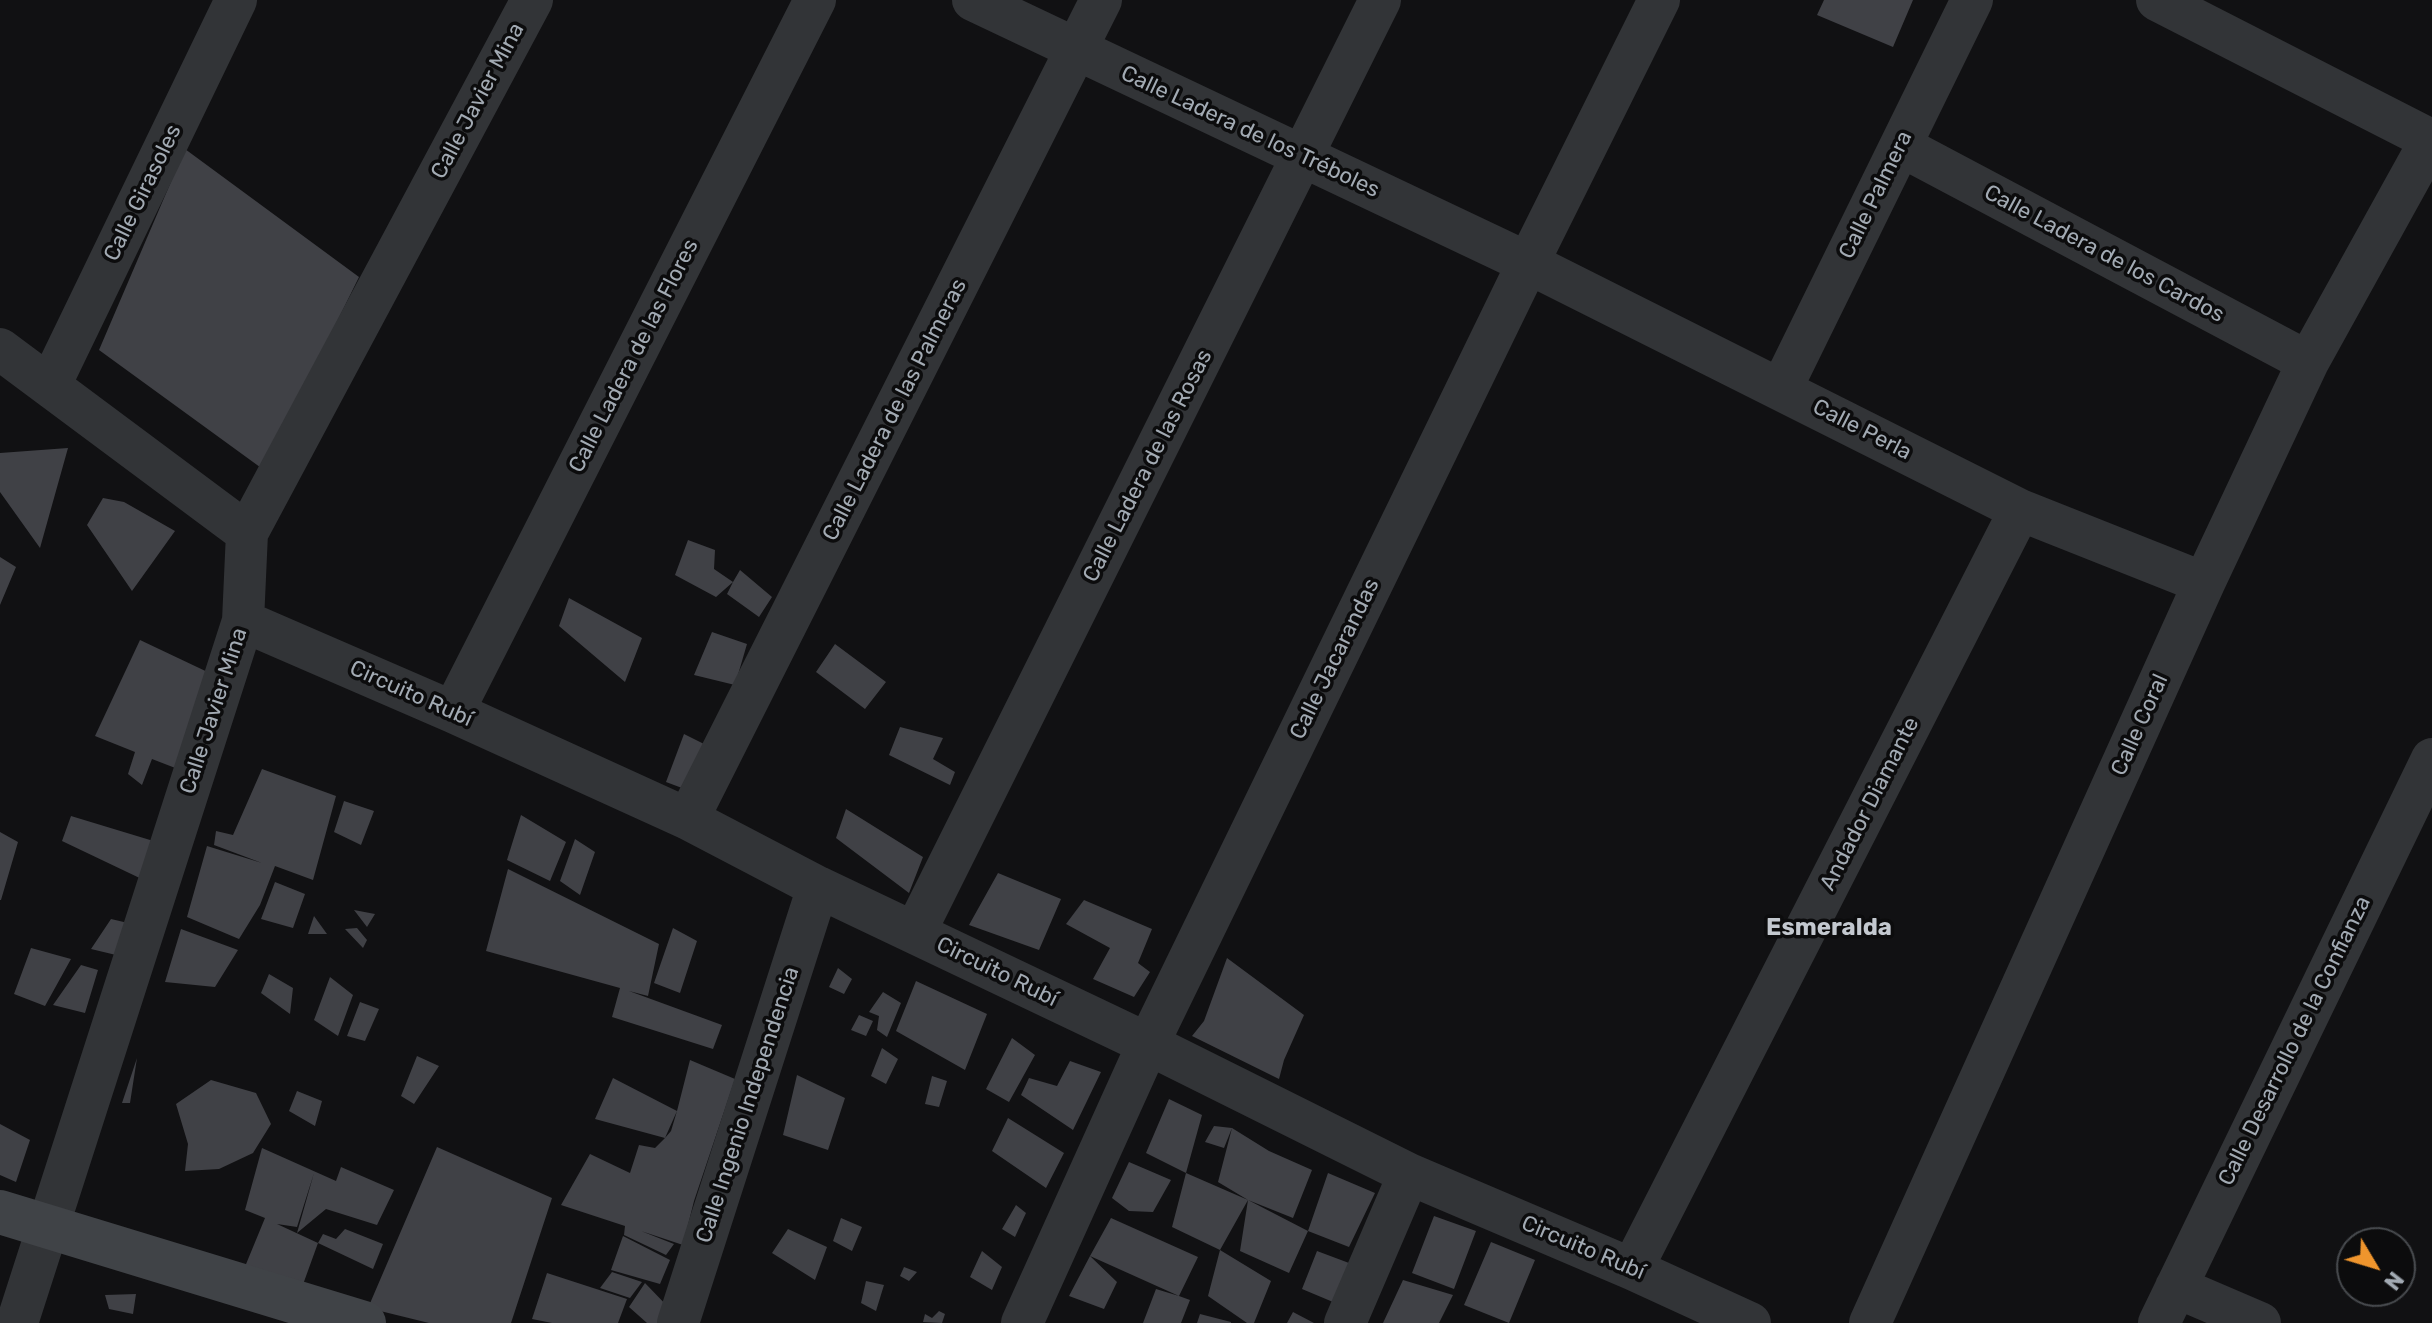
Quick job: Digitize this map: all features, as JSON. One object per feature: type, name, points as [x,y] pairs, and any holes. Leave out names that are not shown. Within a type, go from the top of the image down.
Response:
[{"type":"street","name":"Calle Girasoles","points":[[50,385],[236,0]]},
{"type":"street","name":"Calle Javier Mina","points":[[17,1323],[243,621],[247,533],[532,0]]},
{"type":"street","name":"Calle Ladera de las Flores","points":[[453,712],[815,0]]},
{"type":"street","name":"Calle Ladera de los Tréboles","points":[[973,0],[1528,263]]},
{"type":"street","name":"Calle Ladera de las Palmeras","points":[[688,819],[1101,0]]},
{"type":"street","name":"Calle Ladera de las Rosas","points":[[915,932],[1380,0]]},
{"type":"street","name":"Calle Jacarandas","points":[[1022,1323],[1148,1044],[1659,0]]},
{"type":"street","name":"Calle Palmera","points":[[1781,389],[1972,0]]},
{"type":"street","points":[[2157,0],[2431,139]]},
{"type":"street","name":"Calle Coral","points":[[1870,1323],[2204,583],[2308,362],[2431,139]]},
{"type":"street","name":"Calle Ladera de los Cardos","points":[[1901,146],[2308,362]]},
{"type":"street","name":"Calle Perla","points":[[1528,263],[2020,510],[2204,583]]},
{"type":"street","points":[[0,349],[247,533]]},
{"type":"street","name":"Andador Diamante","points":[[1632,1269],[2020,510]]},
{"type":"street","name":"Circuito Rubí","points":[[243,621],[688,819],[818,887],[1148,1044],[1409,1174],[1632,1269],[1743,1322]]},
{"type":"street","name":"Calle Desarrollo de la Confianza","points":[[2167,1305],[2432,759]]},
{"type":"street","name":"Calle Ingenio Independencia","points":[[678,1323],[818,887]]},
{"type":"street","points":[[1345,1323],[1409,1174]]},
{"type":"street","points":[[0,1212],[364,1323]]},
{"type":"street","points":[[2167,1305],[2260,1323]]},
{"type":"building","points":[[1824,0],[1913,0],[1893,47],[1817,15]]},
{"type":"building","points":[[185,149],[359,277],[264,470],[99,350]]},
{"type":"building","points":[[68,448],[40,548],[0,492],[0,453]]},
{"type":"building","points":[[103,498],[124,502],[175,531],[132,591],[87,525]]},
{"type":"building","points":[[688,540],[715,550],[714,569],[733,582],[716,597],[675,575]]},
{"type":"building","points":[[0,557],[16,567],[0,605]]},
{"type":"building","points":[[740,570],[772,597],[759,617],[727,594]]},
{"type":"building","points":[[569,598],[642,638],[625,682],[559,626]]},
{"type":"building","points":[[712,632],[747,644],[735,685],[694,675]]},
{"type":"building","points":[[140,640],[216,676],[183,771],[152,759],[142,785],[128,774],[135,752],[95,736]]},
{"type":"building","points":[[835,644],[886,682],[865,709],[816,672]]},
{"type":"building","points":[[900,727],[943,738],[933,759],[955,772],[950,785],[889,755]]},
{"type":"building","points":[[684,734],[704,744],[682,788],[666,782]]},
{"type":"building","points":[[262,769],[336,796],[313,880],[275,866],[260,905],[239,939],[187,917],[207,846],[262,863],[214,845],[216,831],[233,835]]},
{"type":"building","points":[[344,801],[374,811],[361,845],[334,832]]},
{"type":"building","points":[[846,809],[923,857],[909,893],[836,838]]},
{"type":"building","points":[[521,815],[566,842],[550,881],[507,860]]},
{"type":"building","points":[[71,816],[160,843],[148,882],[62,841]]},
{"type":"building","points":[[0,832],[18,842],[1,900],[0,900]]},
{"type":"building","points":[[575,839],[595,852],[580,895],[560,881]]},
{"type":"building","points":[[508,869],[659,944],[648,996],[629,991],[722,1025],[713,1049],[612,1017],[620,988],[486,951]]},
{"type":"building","points":[[998,873],[1061,899],[1039,950],[969,925]]},
{"type":"building","points":[[275,882],[305,894],[293,928],[261,919]]},
{"type":"building","points":[[1084,900],[1152,929],[1138,963],[1150,972],[1134,997],[1093,979],[1110,948],[1066,924]]},
{"type":"building","points":[[354,910],[375,914],[367,927]]},
{"type":"building","points":[[314,916],[327,934],[308,934]]},
{"type":"building","points":[[111,919],[128,923],[116,955],[91,949]]},
{"type":"building","points":[[357,928],[367,940],[363,948],[345,929]]},
{"type":"building","points":[[673,928],[697,941],[680,993],[654,983]]},
{"type":"building","points":[[181,929],[238,950],[215,987],[165,982]]},
{"type":"building","points":[[31,948],[71,959],[45,1006],[14,994]]},
{"type":"building","points":[[1227,958],[1304,1015],[1279,1079],[1192,1036],[1204,1021]]},
{"type":"building","points":[[81,965],[98,970],[85,1013],[53,1005]]},
{"type":"building","points":[[838,968],[852,979],[844,994],[829,987]]},
{"type":"building","points":[[269,974],[293,988],[290,1014],[261,993]]},
{"type":"building","points":[[330,977],[353,995],[338,1036],[314,1020]]},
{"type":"building","points":[[916,981],[987,1014],[965,1070],[896,1031]]},
{"type":"building","points":[[883,992],[901,1003],[887,1037],[877,1030],[879,1016],[869,1012]]},
{"type":"building","points":[[360,1002],[379,1009],[365,1041],[347,1036]]},
{"type":"building","points":[[859,1015],[873,1021],[866,1036],[851,1030]]},
{"type":"building","points":[[1012,1038],[1035,1055],[1009,1102],[986,1089]]},
{"type":"building","points":[[882,1048],[898,1059],[886,1084],[871,1076]]},
{"type":"building","points":[[417,1056],[439,1066],[414,1104],[401,1096]]},
{"type":"building","points":[[137,1058],[130,1103],[122,1103]]},
{"type":"building","points":[[690,1060],[735,1079],[694,1201],[683,1245],[641,1231],[674,1244],[666,1255],[624,1235],[625,1226],[561,1205],[590,1154],[630,1173],[639,1145],[655,1148],[671,1131]]},
{"type":"building","points":[[1070,1061],[1101,1072],[1073,1130],[1021,1095],[1029,1078],[1057,1086]]},
{"type":"building","points":[[797,1075],[845,1098],[828,1150],[783,1135]]},
{"type":"building","points":[[932,1076],[947,1081],[939,1107],[925,1104]]},
{"type":"building","points":[[613,1078],[677,1111],[665,1138],[595,1119]]},
{"type":"building","points":[[211,1080],[256,1093],[271,1124],[253,1153],[219,1169],[185,1171],[188,1144],[176,1104]]},
{"type":"building","points":[[297,1091],[322,1101],[315,1126],[289,1111]]},
{"type":"building","points":[[1169,1099],[1202,1115],[1186,1173],[1146,1153]]},
{"type":"building","points":[[1008,1118],[1064,1153],[1046,1188],[992,1151]]},
{"type":"building","points":[[0,1124],[30,1140],[16,1182],[0,1175]]},
{"type":"building","points":[[1214,1126],[1232,1128],[1224,1148],[1205,1142]]},
{"type":"building","points":[[1232,1128],[1269,1151],[1312,1170],[1293,1218],[1248,1200],[1218,1182]]},
{"type":"building","points":[[437,1147],[552,1198],[511,1323],[429,1323],[368,1308]]},
{"type":"building","points":[[262,1148],[336,1181],[341,1167],[394,1190],[377,1225],[326,1209],[297,1233],[314,1173],[297,1227],[277,1224],[318,1243],[301,1290],[244,1269],[265,1218],[245,1210]]},
{"type":"building","points":[[1129,1162],[1171,1180],[1153,1212],[1129,1211],[1112,1198]]},
{"type":"building","points":[[1186,1173],[1248,1200],[1220,1250],[1172,1227]]},
{"type":"building","points":[[1328,1173],[1375,1193],[1349,1247],[1308,1231]]},
{"type":"building","points":[[1248,1200],[1308,1231],[1289,1273],[1240,1251]]},
{"type":"building","points":[[1016,1205],[1026,1213],[1015,1237],[1002,1229]]},
{"type":"building","points":[[1434,1216],[1476,1231],[1454,1289],[1412,1273]]},
{"type":"building","points":[[841,1218],[862,1227],[852,1251],[833,1241]]},
{"type":"building","points":[[1111,1218],[1198,1257],[1179,1296],[1090,1256]]},
{"type":"building","points":[[345,1229],[383,1244],[373,1269],[318,1243],[323,1234],[336,1239]]},
{"type":"building","points":[[788,1229],[827,1247],[815,1280],[772,1253]]},
{"type":"building","points":[[623,1236],[670,1260],[660,1284],[611,1270]]},
{"type":"building","points":[[1491,1242],[1535,1260],[1509,1323],[1464,1305]]},
{"type":"building","points":[[1220,1250],[1271,1281],[1254,1323],[1247,1323],[1208,1296]]},
{"type":"building","points":[[982,1251],[1002,1267],[992,1290],[970,1277]]},
{"type":"building","points":[[1317,1251],[1349,1263],[1333,1302],[1302,1289]]},
{"type":"building","points":[[1090,1256],[1117,1282],[1104,1309],[1069,1296]]},
{"type":"building","points":[[904,1267],[917,1272],[909,1281],[900,1276]]},
{"type":"building","points":[[612,1272],[642,1282],[630,1298],[600,1288]]},
{"type":"building","points":[[547,1273],[627,1299],[618,1323],[552,1323],[532,1319]]},
{"type":"building","points":[[1403,1280],[1453,1295],[1439,1323],[1383,1323]]},
{"type":"building","points":[[866,1281],[884,1285],[876,1311],[861,1303]]},
{"type":"building","points":[[645,1283],[671,1310],[661,1323],[647,1323],[629,1307]]},
{"type":"building","points":[[1156,1289],[1190,1300],[1181,1323],[1143,1323]]},
{"type":"building","points":[[136,1294],[133,1314],[109,1309],[105,1295]]},
{"type":"building","points":[[939,1311],[945,1314],[942,1323],[923,1322],[925,1314],[932,1318]]},
{"type":"building","points":[[1293,1312],[1314,1323],[1287,1323]]},
{"type":"building","points":[[1200,1314],[1231,1322],[1231,1323],[1197,1323]]},
{"type":"district","name":"Esmeralda","points":[[1829,928]]}]
